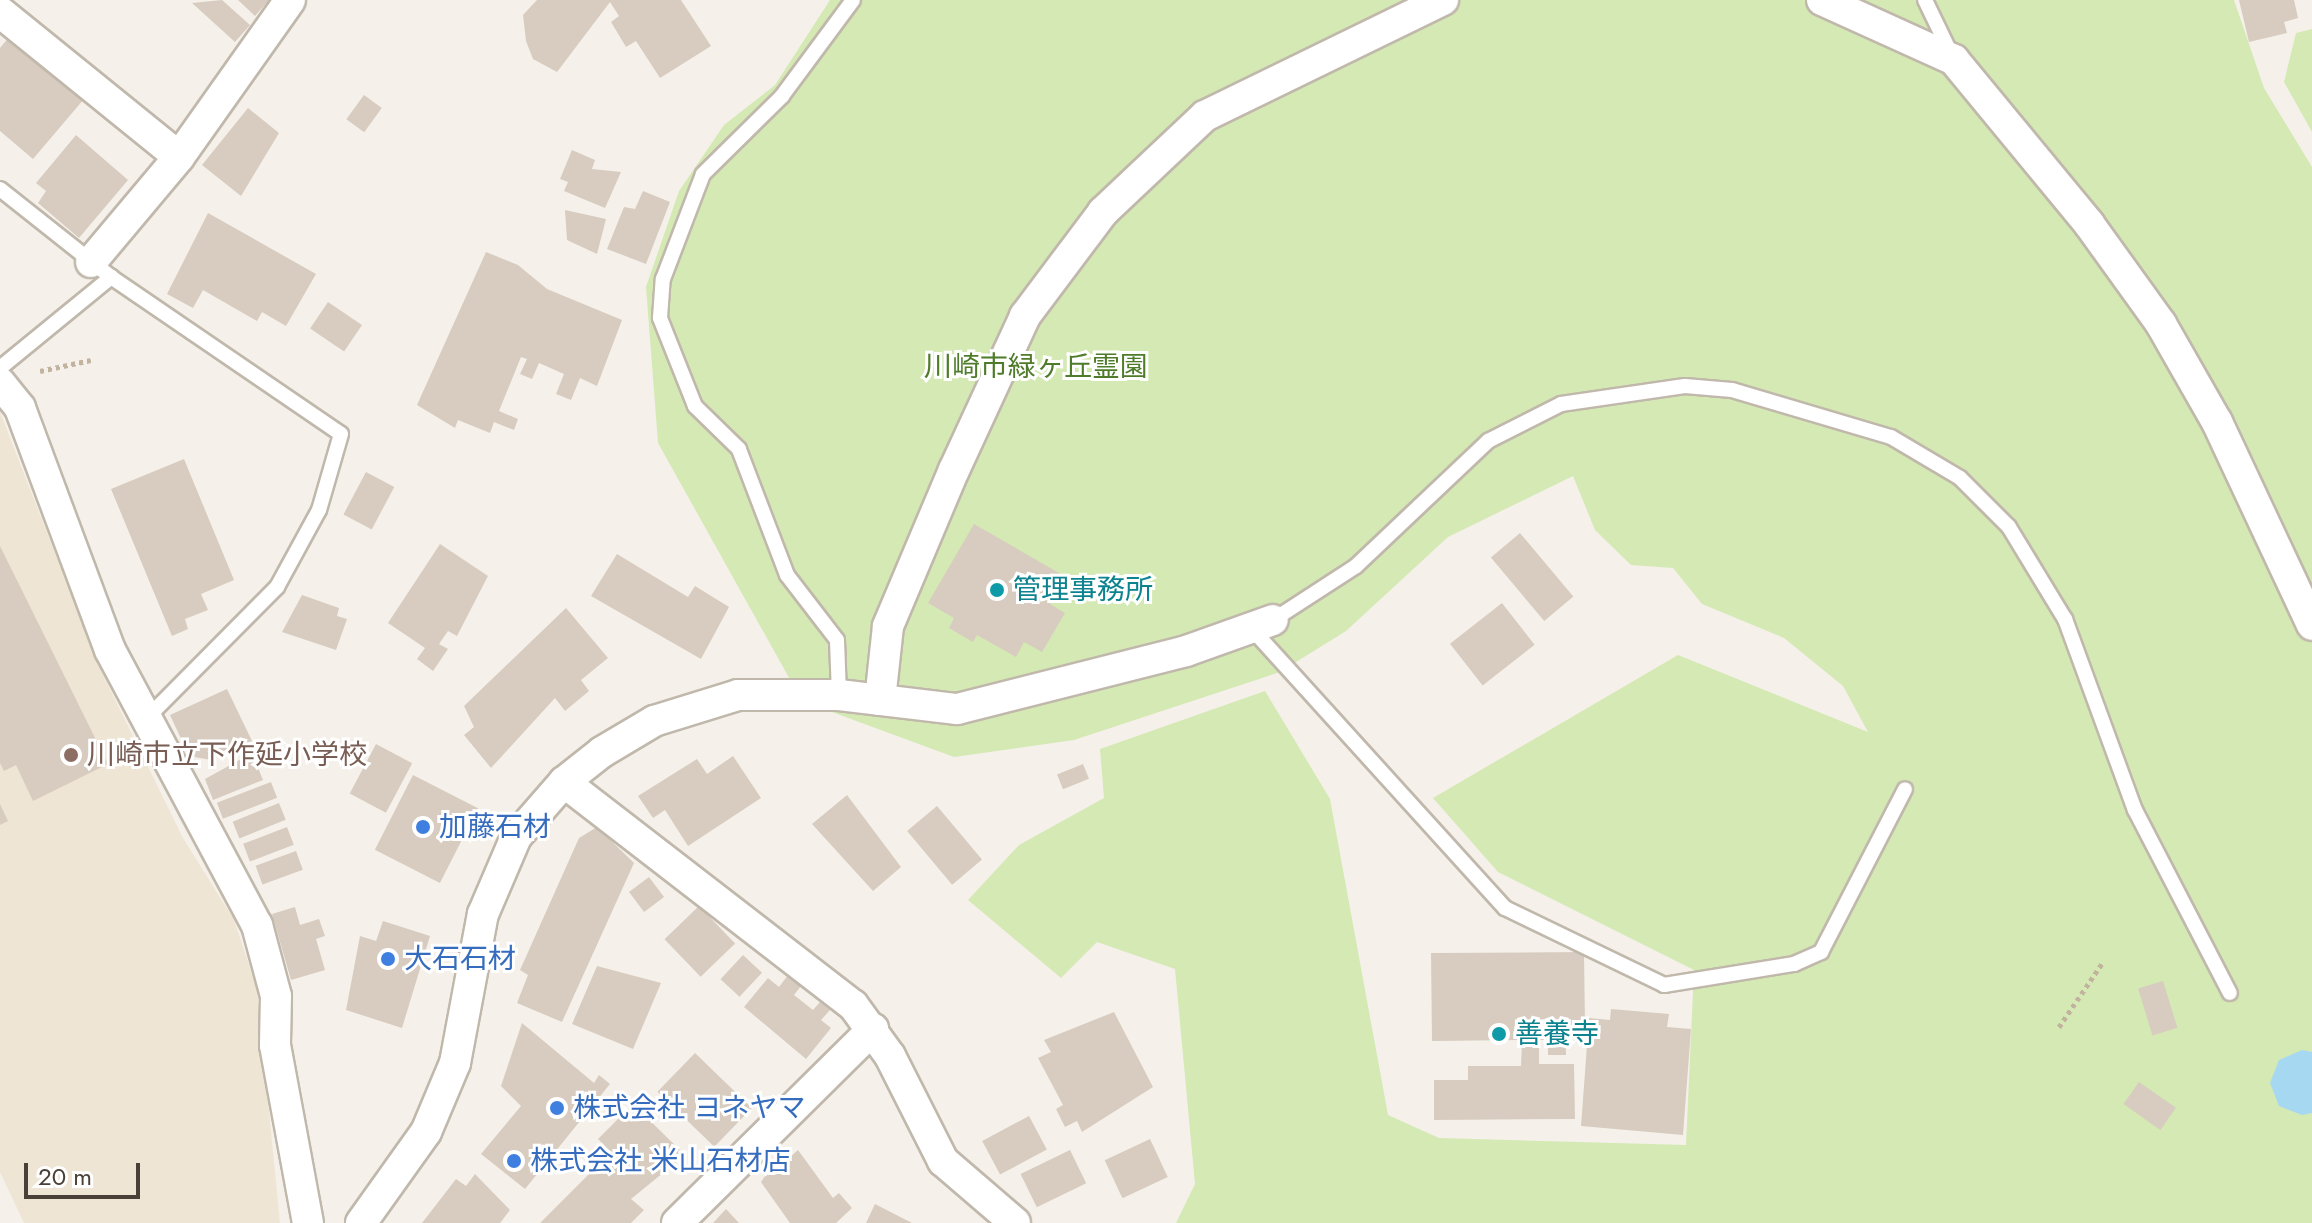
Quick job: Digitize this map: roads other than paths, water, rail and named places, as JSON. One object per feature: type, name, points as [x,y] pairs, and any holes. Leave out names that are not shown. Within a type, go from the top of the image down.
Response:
[{"type":"street","points":[[101,270],[290,0]]},
{"type":"street","points":[[880,700],[888,626],[960,456],[1025,316],[1103,212],[1205,116],[1443,0]]},
{"type":"street","points":[[1822,0],[1954,60],[2161,324],[2217,422],[2312,625]]},
{"type":"street","points":[[0,12],[179,157]]},
{"type":"street","points":[[0,383],[20,408],[110,650],[149,716],[257,925],[276,996],[275,1045],[308,1223]]},
{"type":"street","points":[[361,1223],[426,1132],[455,1063],[483,914],[516,837],[564,782],[654,721],[738,695],[839,695],[957,709],[996,703],[1262,624]]},
{"type":"street","points":[[564,782],[853,1005],[873,1029],[943,1161],[1015,1223]]},
{"type":"street","points":[[677,1223],[873,1029]]},
{"type":"lane","points":[[839,695],[837,640],[787,575],[739,449],[695,406],[660,318],[663,279],[703,174],[782,96],[853,0]]},
{"type":"lane","points":[[1925,0],[1954,60]]},
{"type":"lane","points":[[0,189],[101,270],[341,434],[319,510],[277,587],[149,716]]},
{"type":"lane","points":[[0,368],[101,270]]},
{"type":"lane","points":[[1905,789],[1821,952],[1794,964],[1664,985],[1505,908],[1262,624],[1356,566],[1488,441],[1561,404],[1685,386],[1732,390],[1891,437],[1960,478],[2009,527],[2065,619],[2135,810],[2230,993]]},
{"type":"water","points":[[2302,1050],[2312,1052],[2312,1113],[2302,1115],[2279,1106],[2270,1083],[2279,1060]]},
{"type":"place","name":"管理事務所","points":[[997,590]]},
{"type":"place","name":"川崎市立下作延小学校","points":[[71,755]]},
{"type":"place","name":"加藤石材","points":[[423,827]]},
{"type":"place","name":"大石石材","points":[[388,959]]},
{"type":"place","name":"善養寺","points":[[1499,1034]]},
{"type":"place","name":"株式会社 ヨネヤマ","points":[[557,1108]]},
{"type":"place","name":"株式会社 米山石材店","points":[[514,1161]]},
{"type":"park label","name":"川崎市緑ヶ丘霊園","points":[[1036,367]]}]
